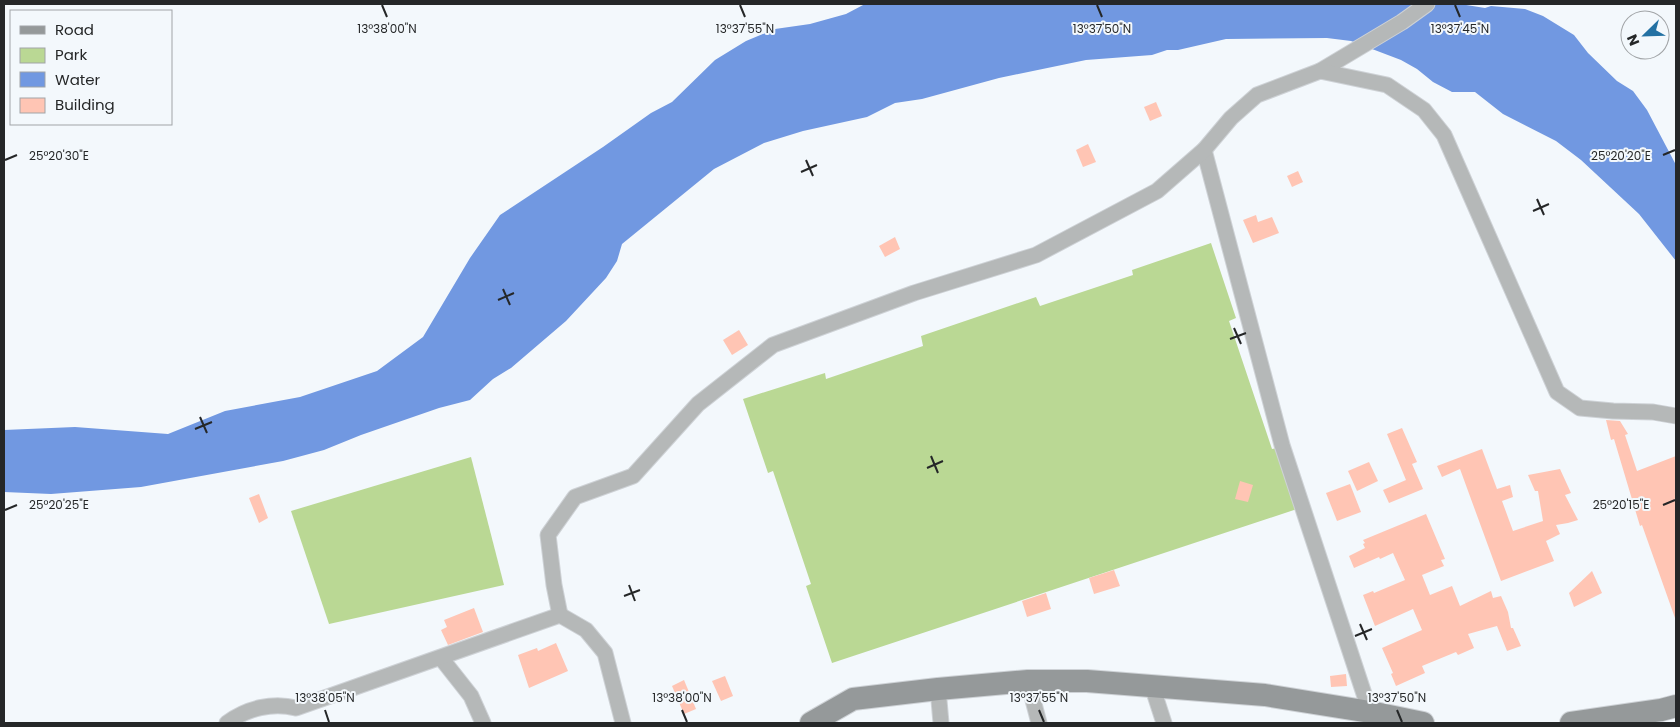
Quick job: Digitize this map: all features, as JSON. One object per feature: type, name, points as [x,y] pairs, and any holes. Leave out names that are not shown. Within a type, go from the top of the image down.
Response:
[{"type":"street","points":[[622,723],[605,653],[586,630],[560,615],[548,535],[575,497],[633,476],[698,404],[773,345],[914,293],[1036,255],[1157,191],[1204,150],[1231,118],[1257,95],[1320,71],[1402,22],[1427,4]]},
{"type":"street","points":[[1320,71],[1388,85],[1424,110],[1444,135],[1557,392],[1580,408],[1653,412],[1676,416]]},
{"type":"street","points":[[1204,150],[1282,445],[1370,712]]},
{"type":"street","points":[[227,723],[256,708],[282,705],[296,708],[560,615]]},
{"type":"street","points":[[441,658],[471,696],[483,723]]},
{"type":"street","points":[[812,723],[853,699],[1028,680],[1087,681],[1265,695],[1370,712],[1423,723]]},
{"type":"street","points":[[1028,680],[1039,723]]},
{"type":"street","points":[[1152,686],[1164,723]]},
{"type":"street","points":[[938,689],[941,723]]},
{"type":"street","points":[[1571,723],[1666,713]]},
{"type":"green space","points":[[1211,243],[1236,318],[1229,321],[1272,449],[1277,448],[1297,509],[832,663],[806,586],[811,584],[773,471],[768,473],[743,399],[825,373],[826,379],[923,346],[921,336],[1036,297],[1040,306],[1133,275],[1132,270]]},
{"type":"green space","points":[[471,457],[504,585],[329,624],[291,511]]},
{"type":"water","points":[[865,4],[1460,4],[1485,8],[1491,6],[1525,9],[1543,16],[1574,35],[1588,53],[1617,81],[1633,91],[1647,110],[1676,165],[1676,261],[1639,214],[1581,160],[1556,141],[1503,114],[1475,92],[1452,92],[1433,82],[1417,69],[1401,60],[1351,41],[1327,38],[1226,39],[1178,50],[1167,50],[1152,55],[1086,60],[999,78],[922,99],[895,103],[867,117],[803,131],[764,143],[714,169],[622,244],[617,261],[606,278],[566,321],[511,368],[493,379],[470,400],[439,408],[324,450],[283,461],[141,487],[51,494],[4,492],[4,430],[75,427],[168,434],[225,411],[300,397],[377,371],[423,337],[470,258],[500,215],[651,113],[672,102],[715,60],[746,41],[775,29],[810,24],[846,14]]},
{"type":"building","points":[[1156,102],[1162,116],[1150,121],[1144,107]]},
{"type":"building","points":[[1088,144],[1096,162],[1083,167],[1076,150]]},
{"type":"building","points":[[1298,171],[1303,182],[1292,187],[1287,176]]},
{"type":"building","points":[[1256,215],[1258,222],[1272,217],[1279,233],[1253,243],[1243,220]]},
{"type":"building","points":[[895,237],[900,249],[885,257],[879,246]]},
{"type":"building","points":[[739,330],[748,345],[732,355],[723,340]]},
{"type":"building","points":[[1606,420],[1620,421],[1628,434],[1625,435],[1637,471],[1676,456],[1676,618],[1642,525],[1640,526],[1614,439],[1611,440]]},
{"type":"building","points":[[1402,428],[1417,462],[1412,464],[1423,489],[1389,503],[1383,490],[1406,480],[1387,434]]},
{"type":"building","points":[[1482,449],[1497,489],[1510,485],[1513,497],[1502,501],[1513,531],[1543,521],[1538,491],[1535,491],[1528,475],[1560,469],[1571,493],[1565,495],[1578,520],[1556,525],[1560,534],[1546,541],[1554,561],[1501,581],[1460,469],[1442,477],[1437,466]]},
{"type":"building","points":[[1369,462],[1378,481],[1357,491],[1348,471]]},
{"type":"building","points":[[1240,481],[1253,485],[1248,502],[1235,499]]},
{"type":"building","points":[[1350,484],[1361,512],[1337,521],[1326,493]]},
{"type":"building","points":[[259,494],[268,518],[259,523],[249,498]]},
{"type":"building","points":[[1426,514],[1445,559],[1441,560],[1444,566],[1422,575],[1430,595],[1452,586],[1460,606],[1491,591],[1493,598],[1501,596],[1508,612],[1511,628],[1513,628],[1521,646],[1507,651],[1497,626],[1468,634],[1474,648],[1458,655],[1456,652],[1422,666],[1425,673],[1396,686],[1391,674],[1393,673],[1382,648],[1422,630],[1413,609],[1375,626],[1363,595],[1373,591],[1374,593],[1405,580],[1393,553],[1354,568],[1349,556],[1365,548],[1363,540]]},
{"type":"building","points":[[1114,570],[1120,586],[1094,594],[1089,578]]},
{"type":"building","points":[[1592,571],[1602,593],[1574,607],[1569,593]]},
{"type":"building","points":[[1046,593],[1051,609],[1027,617],[1022,601]]},
{"type":"building","points":[[474,608],[483,632],[448,645],[441,630],[447,627],[444,620]]},
{"type":"building","points":[[556,643],[568,671],[529,688],[518,655],[537,648],[538,651]]},
{"type":"building","points":[[1346,674],[1347,686],[1331,687],[1330,676]]},
{"type":"building","points":[[725,676],[733,696],[721,701],[712,681]]},
{"type":"building","points":[[684,680],[696,709],[684,714],[672,686]]}]
